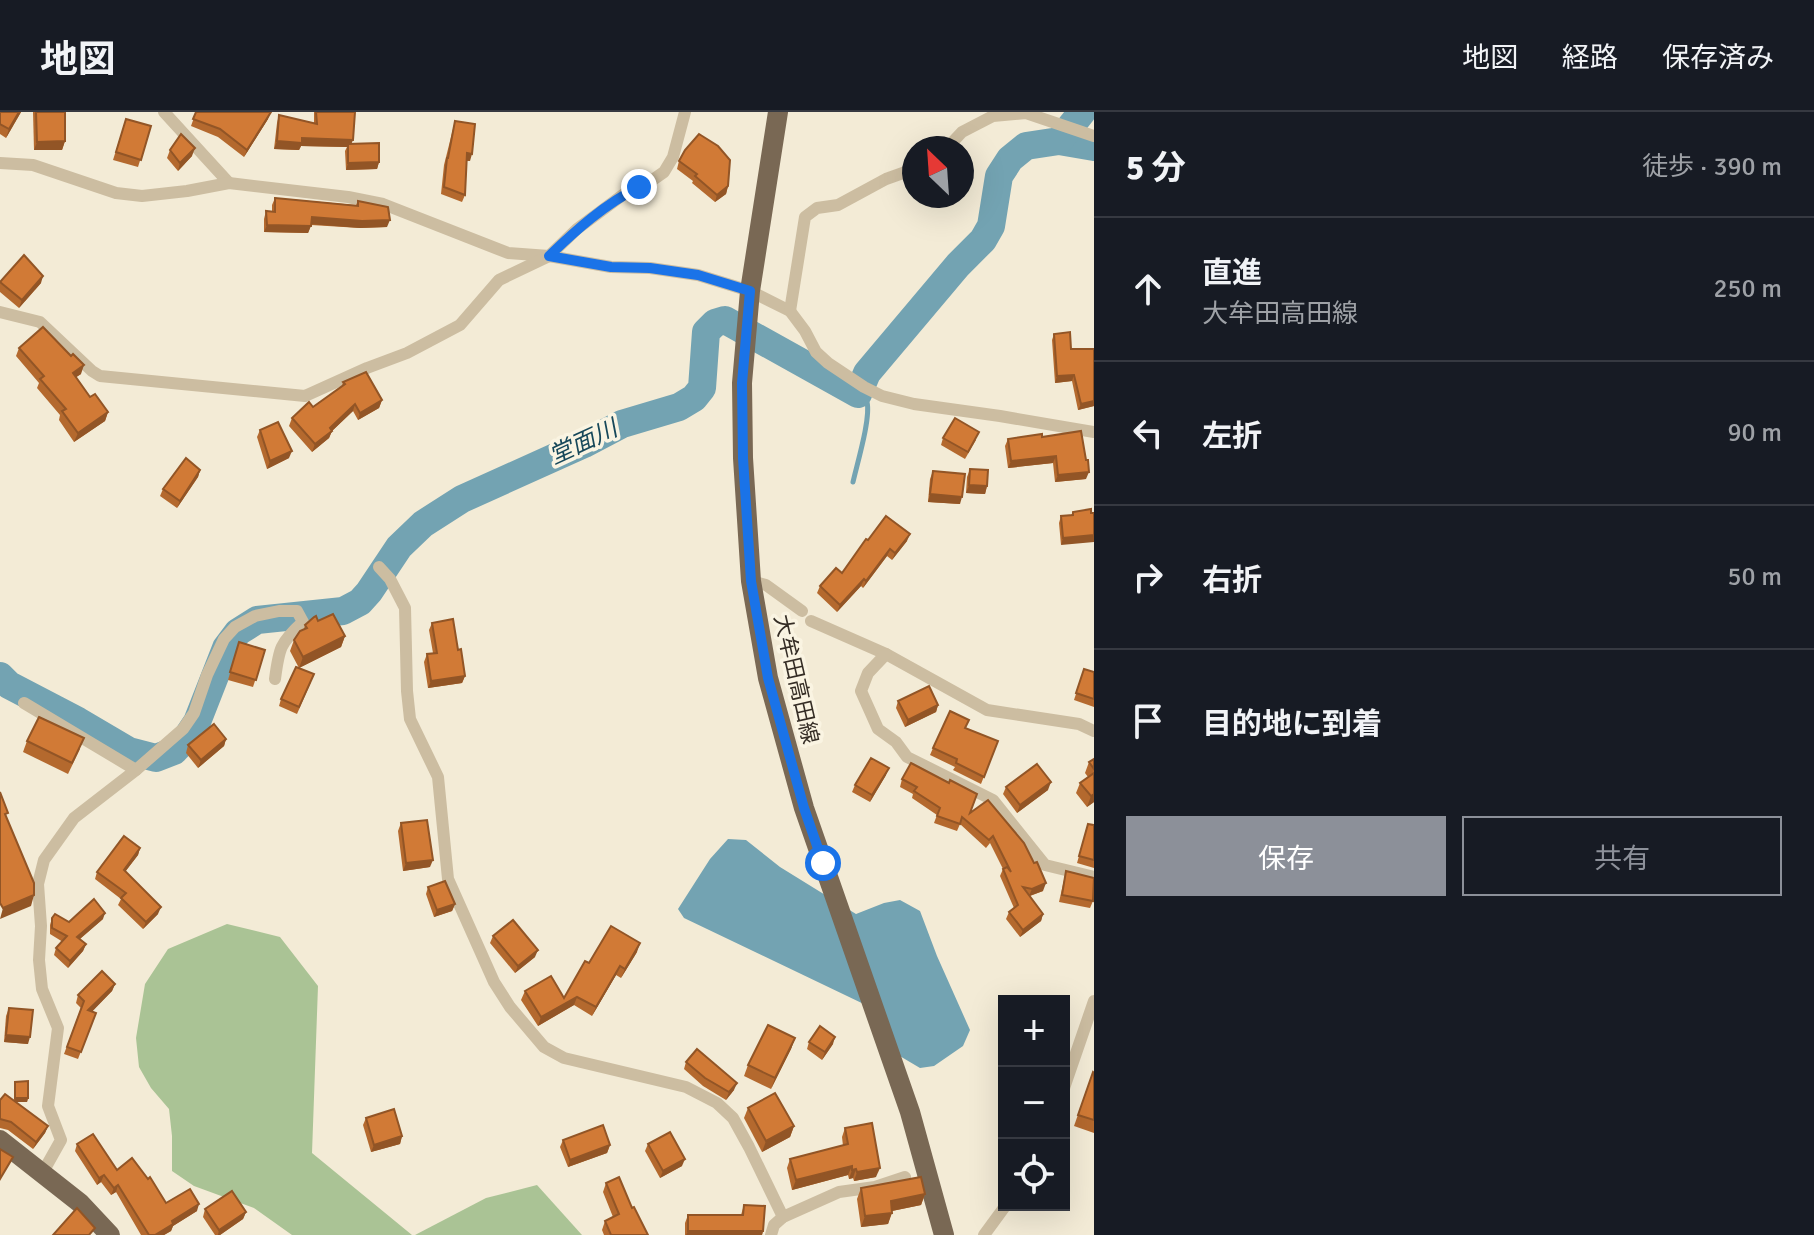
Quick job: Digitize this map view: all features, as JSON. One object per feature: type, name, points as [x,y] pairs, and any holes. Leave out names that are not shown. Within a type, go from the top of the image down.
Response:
[{"type":"main road","name":"大牟田高田線","points":[[778,112],[750,291],[742,383],[743,458],[751,581],[768,678],[804,808],[910,1112],[944,1235]]},
{"type":"main road","points":[[0,1140],[80,1203],[110,1235]]},
{"type":"street","points":[[0,312],[40,322],[100,376],[305,396],[407,353],[460,325],[499,280],[549,256],[577,229],[624,194],[664,172],[673,157],[685,112]]},
{"type":"street","points":[[958,136],[993,116],[1026,113],[1094,136]]},
{"type":"street","points":[[170,114],[229,183]]},
{"type":"street","points":[[0,163],[33,165],[116,193],[142,196],[229,183],[348,197],[383,204],[508,253],[698,275],[750,291],[790,311],[816,352],[828,363],[882,396],[914,404],[1094,432]]},
{"type":"street","points":[[790,311],[805,217],[817,208],[838,205],[902,173]]},
{"type":"street","points":[[379,567],[390,579],[405,608],[410,719],[438,777],[448,879],[494,982],[510,1007],[544,1047],[564,1058],[686,1087],[717,1103],[733,1118],[783,1217]]},
{"type":"street","points":[[751,581],[766,585],[802,611]]},
{"type":"street","points":[[43,1172],[61,1140],[48,1106],[58,1028],[42,989],[39,960],[41,926],[38,884],[44,860],[74,818],[183,729],[194,713],[224,639],[235,627],[255,616],[297,611],[303,622],[278,652],[275,679]]},
{"type":"street","points":[[811,621],[886,654],[987,710],[1079,724],[1094,731]]},
{"type":"street","points":[[886,654],[868,673],[861,691],[878,729],[896,742],[907,757],[993,800],[1045,865],[1094,877]]},
{"type":"street","points":[[24,703],[136,770]]},
{"type":"street","points":[[1070,1071],[1094,1001]]},
{"type":"street","points":[[771,1235],[774,1225],[783,1217],[839,1192],[875,1187],[905,1177]]},
{"type":"street","points":[[984,1235],[1002,1211]]},
{"type":"green space","points":[[227,924],[280,937],[318,986],[312,1153],[412,1235],[292,1235],[254,1208],[194,1186],[172,1171],[169,1109],[151,1088],[139,1067],[136,1038],[145,984],[168,949]]},
{"type":"green space","points":[[537,1185],[582,1235],[415,1235],[486,1198]]},
{"type":"water","points":[[728,839],[746,840],[780,867],[856,914],[900,900],[920,911],[970,1030],[963,1046],[934,1066],[920,1068],[893,1052],[870,1007],[684,918],[678,909],[710,859]]},
{"type":"building","points":[[0,112],[19,112],[9,129],[0,124]]},
{"type":"building","points":[[36,112],[65,112],[65,141],[37,142]]},
{"type":"building","points":[[196,112],[271,112],[247,150],[220,129],[193,119]]},
{"type":"building","points":[[316,112],[355,112],[353,140],[302,138],[302,143],[277,141],[279,115],[317,124]]},
{"type":"building","points":[[126,119],[151,126],[141,160],[116,152]]},
{"type":"building","points":[[455,121],[475,124],[472,154],[467,153],[465,195],[444,187]]},
{"type":"building","points":[[181,134],[195,148],[180,163],[170,150]]},
{"type":"building","points":[[699,134],[718,146],[730,160],[728,186],[717,195],[679,161]]},
{"type":"building","points":[[379,143],[379,162],[348,163],[348,144]]},
{"type":"building","points":[[275,198],[358,206],[358,201],[388,207],[390,220],[312,217],[311,226],[267,225],[266,211],[275,212]]},
{"type":"building","points":[[24,255],[43,276],[22,300],[0,282]]},
{"type":"building","points":[[43,327],[84,365],[73,373],[90,397],[95,394],[108,412],[78,433],[62,411],[66,409],[40,379],[44,376],[19,348]]},
{"type":"building","points":[[1070,332],[1071,349],[1094,349],[1094,401],[1081,404],[1074,375],[1057,376],[1054,334]]},
{"type":"building","points":[[366,372],[382,400],[360,413],[355,404],[330,428],[332,431],[315,444],[292,418],[309,402],[313,407],[345,384],[343,382]]},
{"type":"building","points":[[955,418],[979,432],[968,452],[943,438]]},
{"type":"building","points":[[278,422],[292,451],[270,461],[260,430]]},
{"type":"building","points":[[1081,431],[1089,472],[1058,475],[1056,456],[1011,461],[1008,439]]},
{"type":"building","points":[[186,458],[200,470],[180,501],[163,489]]},
{"type":"building","points":[[970,469],[988,470],[987,486],[969,485]]},
{"type":"building","points":[[933,471],[965,474],[962,497],[930,494]]},
{"type":"building","points":[[1091,509],[1094,513],[1094,535],[1063,538],[1061,516]]},
{"type":"building","points":[[886,516],[910,534],[895,553],[890,549],[866,581],[864,579],[840,605],[820,586],[836,568],[842,573]]},
{"type":"building","points":[[333,614],[345,636],[303,657],[294,640],[300,631],[307,628],[305,625],[314,617],[318,621]]},
{"type":"building","points":[[453,619],[465,676],[431,681],[427,654],[437,653],[432,623]]},
{"type":"building","points":[[239,642],[265,650],[256,680],[230,672]]},
{"type":"building","points":[[296,667],[314,674],[299,707],[281,699]]},
{"type":"building","points":[[1084,669],[1094,672],[1094,699],[1076,693]]},
{"type":"building","points":[[929,686],[938,705],[908,720],[898,701]]},
{"type":"building","points":[[950,711],[969,720],[965,728],[998,741],[984,777],[933,748]]},
{"type":"building","points":[[39,717],[84,738],[72,763],[27,741]]},
{"type":"building","points":[[214,724],[226,739],[201,760],[188,745]]},
{"type":"building","points":[[871,758],[889,768],[872,795],[855,785]]},
{"type":"building","points":[[911,763],[977,794],[970,813],[988,800],[1024,843],[1034,863],[1037,862],[1046,883],[1032,889],[1023,887],[1043,914],[1023,930],[1009,912],[1018,905],[1003,869],[1007,867],[1011,872],[993,836],[989,840],[962,817],[960,824],[937,816],[940,808],[914,791],[917,787],[902,779]]},
{"type":"building","points":[[1037,764],[1051,782],[1020,805],[1006,787]]},
{"type":"building","points":[[1094,773],[1094,794],[1091,796],[1080,783]]},
{"type":"building","points":[[0,792],[8,813],[5,814],[34,883],[34,895],[3,908],[0,903]]},
{"type":"building","points":[[427,820],[433,860],[406,863],[401,823]]},
{"type":"building","points":[[1088,824],[1094,825],[1094,860],[1079,856]]},
{"type":"building","points":[[124,836],[140,848],[124,870],[161,907],[146,922],[121,898],[126,893],[97,872]]},
{"type":"building","points":[[1066,871],[1094,878],[1093,901],[1062,895]]},
{"type":"building","points":[[445,881],[455,904],[437,910],[428,887]]},
{"type":"building","points":[[94,899],[105,913],[77,937],[86,944],[70,961],[56,948],[67,936],[52,928],[52,918],[55,914],[69,922]]},
{"type":"building","points":[[513,920],[538,950],[518,966],[493,936]]},
{"type":"building","points":[[611,926],[640,943],[625,969],[620,966],[596,1007],[577,997],[541,1017],[525,991],[551,976],[564,998],[585,961],[589,963]]},
{"type":"building","points":[[102,971],[115,984],[88,1010],[96,1013],[81,1052],[67,1047],[84,1001],[78,995]]},
{"type":"building","points":[[9,1008],[33,1010],[30,1037],[6,1035]]},
{"type":"building","points":[[768,1025],[795,1038],[775,1078],[748,1065]]},
{"type":"building","points":[[820,1026],[835,1037],[825,1052],[809,1042]]},
{"type":"building","points":[[697,1049],[737,1083],[729,1092],[686,1062]]},
{"type":"building","points":[[1094,1073],[1094,1120],[1078,1115]]},
{"type":"building","points":[[28,1081],[28,1098],[15,1098],[15,1082]]},
{"type":"building","points":[[775,1093],[794,1126],[766,1141],[748,1108]]},
{"type":"building","points":[[5,1094],[48,1126],[36,1142],[11,1122],[0,1119],[0,1100]]},
{"type":"building","points":[[394,1109],[402,1136],[374,1145],[366,1118]]},
{"type":"building","points":[[872,1123],[880,1168],[857,1172],[856,1169],[852,1170],[852,1166],[796,1180],[790,1159],[848,1144],[845,1128]]},
{"type":"building","points":[[603,1125],[610,1145],[570,1160],[563,1140]]},
{"type":"building","points":[[670,1132],[685,1159],[663,1171],[648,1144]]},
{"type":"building","points":[[93,1134],[117,1170],[132,1158],[148,1179],[150,1177],[166,1203],[190,1189],[199,1204],[172,1221],[173,1224],[155,1235],[149,1235],[118,1185],[114,1188],[104,1175],[99,1178],[77,1144]]},
{"type":"building","points":[[0,1149],[13,1157],[0,1179]]},
{"type":"building","points":[[619,1177],[648,1235],[611,1235],[605,1221],[619,1214],[606,1183]]},
{"type":"building","points":[[921,1177],[925,1194],[891,1201],[892,1213],[865,1216],[861,1188]]},
{"type":"building","points":[[232,1191],[246,1212],[219,1230],[205,1209]]},
{"type":"building","points":[[744,1205],[765,1206],[763,1231],[688,1231],[688,1215],[743,1215]]},
{"type":"building","points":[[77,1208],[95,1228],[89,1235],[53,1235]]},
{"type":"waterway","name":"堂面川","points":[[0,676],[9,685],[129,751],[156,758],[174,751],[197,722],[226,648],[238,632],[257,620],[343,611],[360,602],[399,547],[423,524],[462,499],[622,424],[679,407],[694,398],[702,388],[706,332],[715,323],[725,320],[858,394],[867,373],[958,265],[983,240],[991,226],[999,176],[1010,159],[1026,146],[1059,141],[1082,112]]},
{"type":"waterway","points":[[1059,141],[1094,147]]},
{"type":"waterway","points":[[853,482],[868,409],[866,398],[858,394]]},
{"type":"route","points":[[639,187],[624,194],[577,229],[549,256],[611,267],[650,268],[698,275],[750,291],[742,383],[743,458],[751,581],[768,678],[804,808],[823,863]]}]
